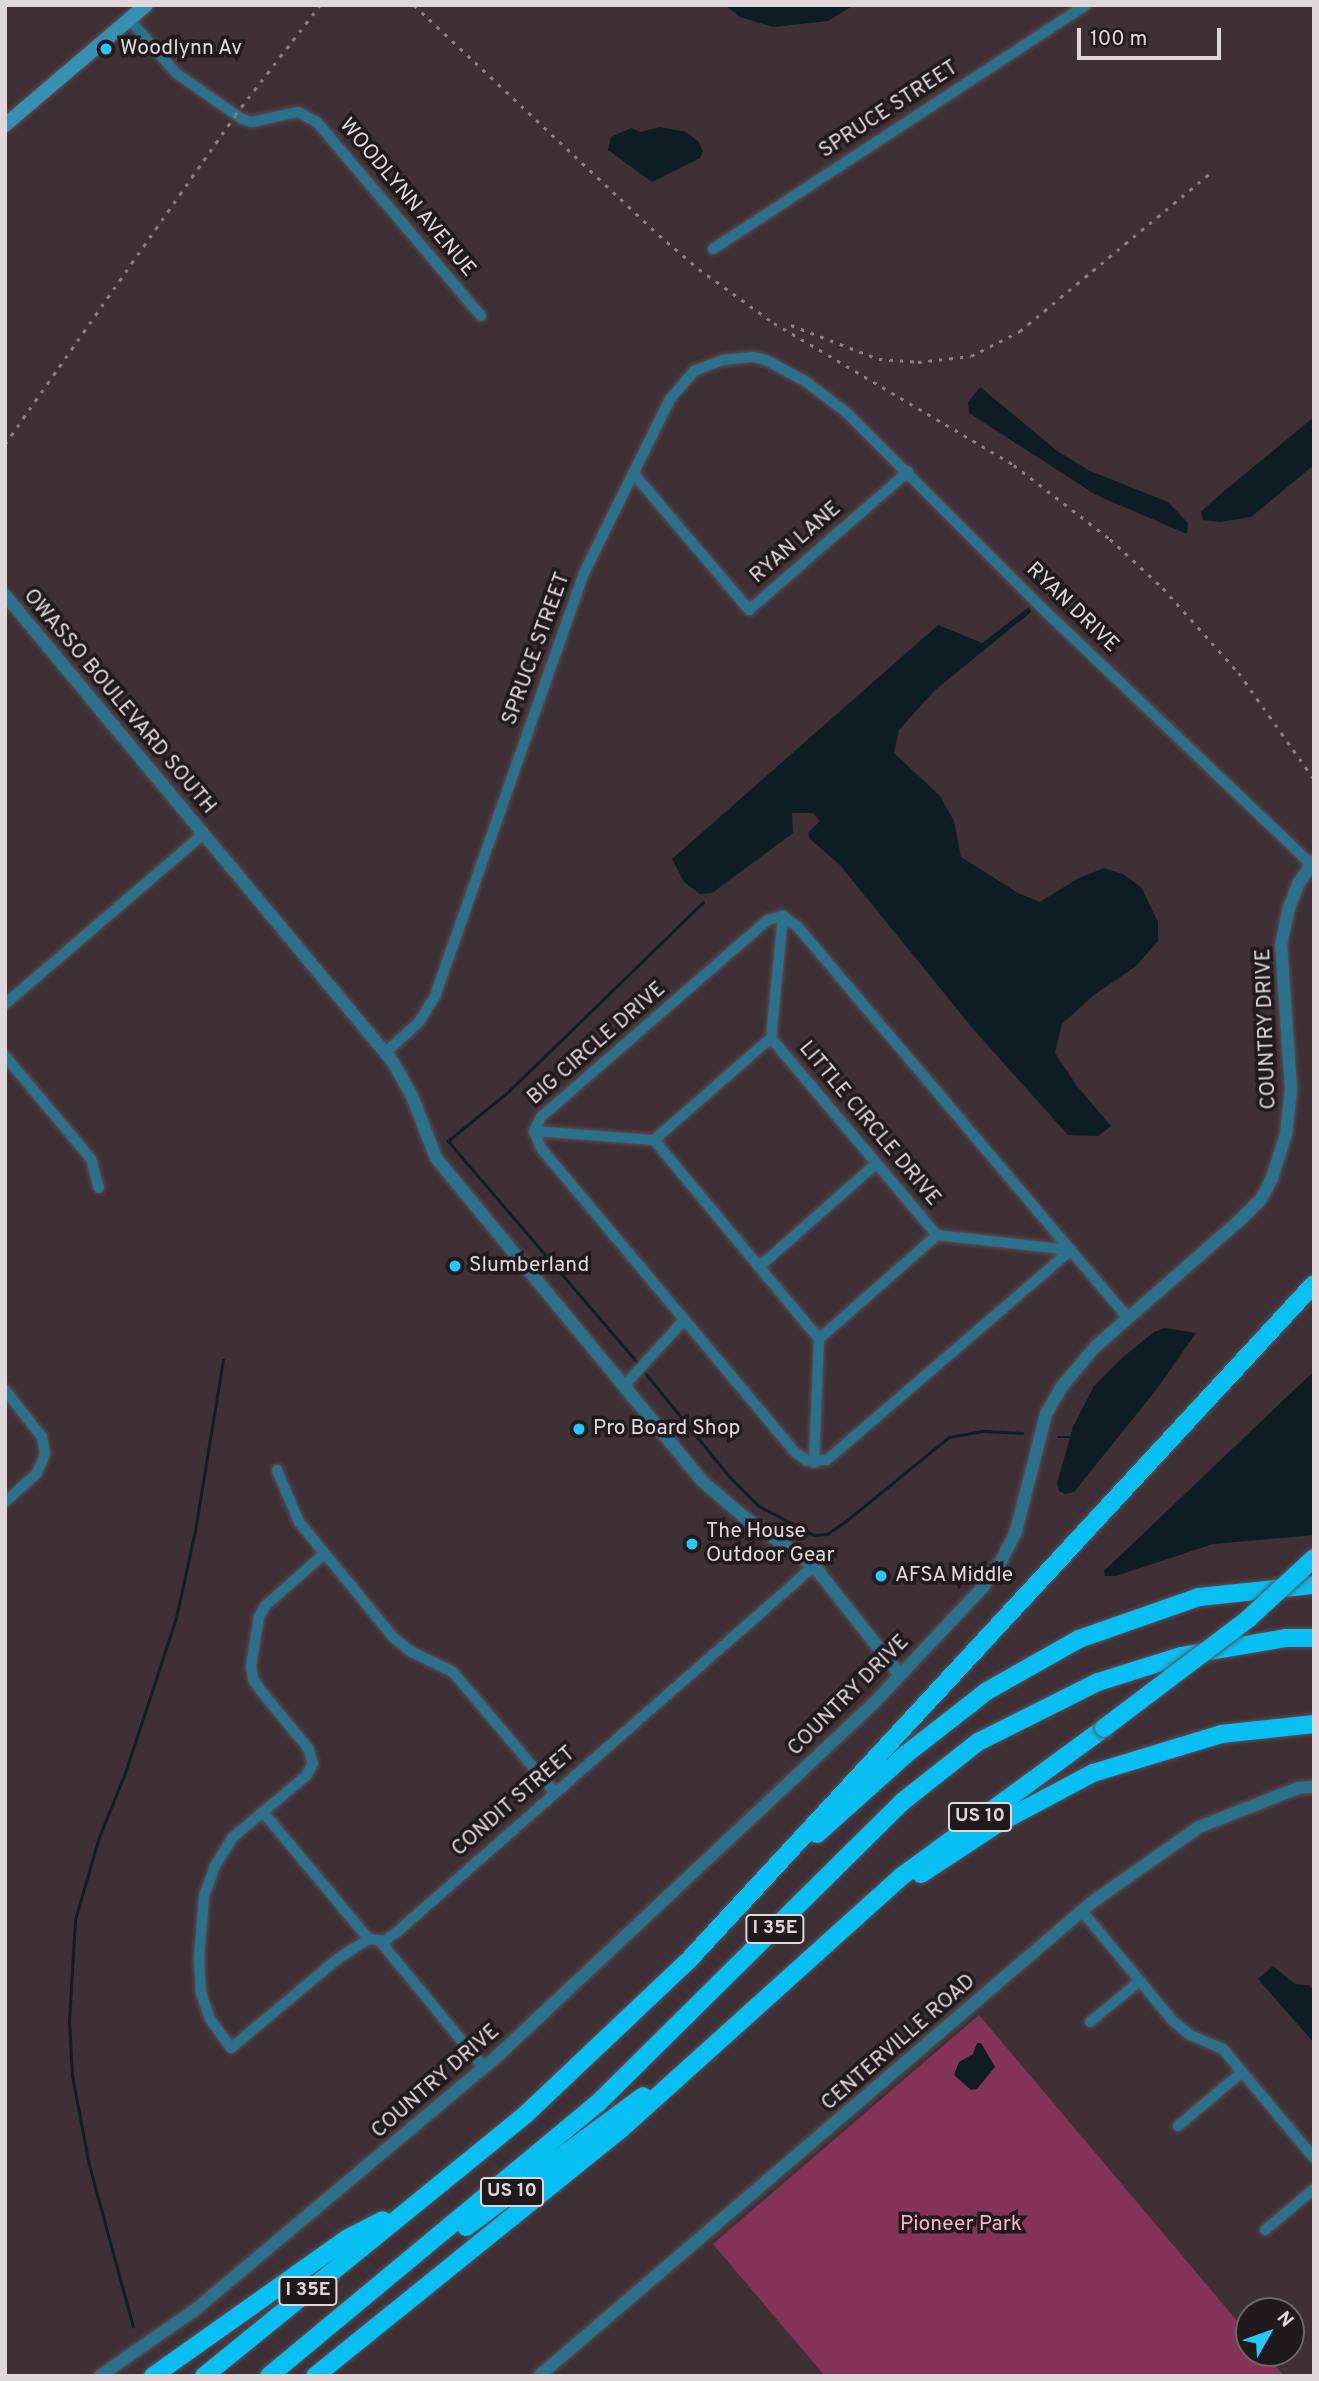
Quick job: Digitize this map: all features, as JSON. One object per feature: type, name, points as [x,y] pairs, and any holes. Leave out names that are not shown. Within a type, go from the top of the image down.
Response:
[{"type":"highway","points":[[760,1887],[839,1795],[1314,1284]]},
{"type":"highway","name":"US 10","points":[[303,2348],[722,2037],[944,1843],[1104,1728],[1248,1619],[1314,1558]]},
{"type":"highway","name":"I 35E","points":[[204,2376],[544,2097],[687,1962],[760,1887],[905,1755],[987,1691],[1032,1663],[1079,1639],[1199,1597],[1314,1585]]},
{"type":"highway","name":"I 35E","points":[[269,2376],[597,2104],[902,1802],[978,1742],[1098,1682],[1181,1656],[1286,1638],[1314,1638]]},
{"type":"highway","points":[[863,1913],[997,1824],[1093,1773],[1221,1734],[1314,1724]]},
{"type":"highway","points":[[315,2376],[621,2129],[722,2037]]},
{"type":"highway","points":[[153,2376],[348,2238],[411,2206]]},
{"type":"main road","points":[[5,125],[136,11]]},
{"type":"street","name":"SPRUCE STREET","points":[[713,249],[1087,5]]},
{"type":"street","name":"WOODLYNN AVENUE","points":[[136,11],[176,73],[242,119],[252,122],[298,112],[317,122],[481,316]]},
{"type":"street","name":"SPRUCE STREET","points":[[385,1053],[419,1022],[435,996],[580,582],[670,399],[694,372],[711,362],[753,357],[766,360],[805,381]]},
{"type":"street","name":"RYAN DRIVE","points":[[805,381],[847,413],[1041,607],[1312,862]]},
{"type":"street","name":"RYAN LANE","points":[[634,473],[749,610],[908,472]]},
{"type":"street","name":"OWASSO BOULEVARD SOUTH","points":[[5,595],[385,1053],[412,1096],[436,1158],[624,1386],[708,1486],[744,1517],[814,1566],[900,1675]]},
{"type":"street","points":[[5,1004],[203,834]]},
{"type":"street","name":"COUNTRY DRIVE","points":[[100,2376],[196,2309],[484,2068],[819,1755],[982,1588],[1000,1563],[1016,1531],[1046,1414],[1076,1366],[1238,1223],[1261,1199],[1279,1159],[1286,1134],[1291,1090],[1282,945],[1289,908],[1312,862]]},
{"type":"street","points":[[783,916],[797,926],[1128,1318]]},
{"type":"street","name":"LITTLE CIRCLE DRIVE","points":[[654,1140],[771,1038],[783,916]]},
{"type":"street","name":"BIG CIRCLE DRIVE","points":[[783,916],[768,920],[541,1117],[534,1131],[541,1148],[800,1458],[814,1463]]},
{"type":"street","name":"LITTLE CIRCLE DRIVE","points":[[771,1038],[937,1235],[1071,1250]]},
{"type":"street","points":[[5,1056],[91,1159],[99,1188]]},
{"type":"street","points":[[534,1131],[654,1140],[818,1339],[814,1463],[827,1460],[1071,1250]]},
{"type":"street","points":[[760,1267],[876,1164]]},
{"type":"street","name":"LITTLE CIRCLE DRIVE","points":[[818,1339],[937,1235]]},
{"type":"street","points":[[624,1386],[684,1320]]},
{"type":"street","points":[[5,1390],[37,1428],[44,1444],[43,1464],[33,1478],[5,1502]]},
{"type":"street","points":[[277,1470],[299,1521],[400,1644],[444,1665],[458,1677],[554,1792]]},
{"type":"street","points":[[324,1553],[274,1597],[259,1617],[251,1666],[253,1679],[309,1748],[313,1763],[307,1775],[263,1812],[484,2068]]},
{"type":"street","name":"CONDIT STREET","points":[[263,1812],[233,1837],[223,1851],[209,1879],[201,1917],[201,1993],[210,2019],[231,2048],[340,1956],[374,1939],[384,1941],[397,1931],[814,1566]]},
{"type":"street","name":"CENTERVILLE ROAD","points":[[539,2376],[1082,1911],[1199,1827],[1298,1788],[1314,1787]]},
{"type":"street","points":[[1082,1911],[1180,2028],[1218,2046],[1314,2158]]},
{"type":"street","points":[[1090,2022],[1140,1981]]},
{"type":"street","points":[[1178,2126],[1242,2072]]},
{"type":"street","points":[[1265,2230],[1314,2189]]},
{"type":"green space","name":"Pioneer Park","points":[[979,2015],[1235,2318],[1235,2367],[1276,2367],[1284,2376],[825,2376],[713,2244]]},
{"type":"shaded area","points":[[725,5],[854,5],[828,21],[773,27],[740,17]]},
{"type":"shaded area","points":[[660,127],[686,132],[698,141],[703,151],[700,158],[652,182],[608,150],[611,137],[631,128],[640,132]]},
{"type":"shaded area","points":[[980,387],[1056,450],[1088,470],[1168,502],[1188,523],[1187,534],[1096,495],[969,413],[968,402]]},
{"type":"shaded area","points":[[1314,417],[1314,465],[1251,517],[1220,522],[1203,520],[1201,512],[1217,497]]},
{"type":"shaded area","points":[[1029,607],[1031,612],[934,691],[899,730],[894,753],[940,796],[954,821],[961,857],[1018,893],[1040,902],[1077,879],[1104,868],[1123,874],[1141,887],[1158,922],[1158,941],[1136,966],[1094,995],[1062,1024],[1055,1053],[1077,1086],[1111,1126],[1098,1136],[1068,1135],[974,1030],[840,865],[810,839],[808,833],[820,821],[813,813],[792,813],[793,833],[712,893],[700,894],[684,882],[672,859],[938,625],[982,643]]},
{"type":"shaded area","points":[[1165,1328],[1196,1333],[1156,1390],[1074,1492],[1065,1494],[1059,1491],[1057,1483],[1073,1427],[1094,1386],[1123,1357],[1154,1332]]},
{"type":"shaded area","points":[[1314,1371],[1314,1535],[1213,1544],[1116,1576],[1105,1576],[1104,1571]]},
{"type":"shaded area","points":[[1273,1966],[1295,1984],[1309,1985],[1314,1990],[1314,2043],[1258,1979]]},
{"type":"shaded area","points":[[977,2043],[981,2043],[995,2067],[977,2089],[971,2090],[954,2075],[959,2062],[973,2054]]},
{"type":"waterway","points":[[639,1365],[448,1141],[510,1090],[703,902]]},
{"type":"waterway","points":[[133,2327],[89,2165],[72,2076],[69,2021],[75,1920],[99,1837],[125,1773],[176,1618],[195,1531],[223,1360]]},
{"type":"waterway","points":[[643,1370],[729,1476],[759,1506],[814,1535],[827,1534],[846,1521],[949,1437],[983,1431],[1022,1433]]},
{"type":"waterway","points":[[1058,1437],[1071,1437]]},
{"type":"railway","points":[[5,444],[235,115],[320,5]]},
{"type":"railway","points":[[414,5],[659,235],[699,269],[774,323],[1014,465],[1110,539],[1163,588],[1239,673],[1314,779]]},
{"type":"railway","points":[[791,325],[879,359],[918,362],[971,356],[1020,331],[1210,173]]},
{"type":"place","name":"Woodlynn Av","points":[[106,49]]},
{"type":"place","name":"Slumberland","points":[[455,1266]]},
{"type":"place","name":"Pro Board Shop","points":[[579,1429]]},
{"type":"place","name":"The House Outdoor Gear","points":[[692,1544]]},
{"type":"place","name":"AFSA Middle","points":[[881,1576]]}]
